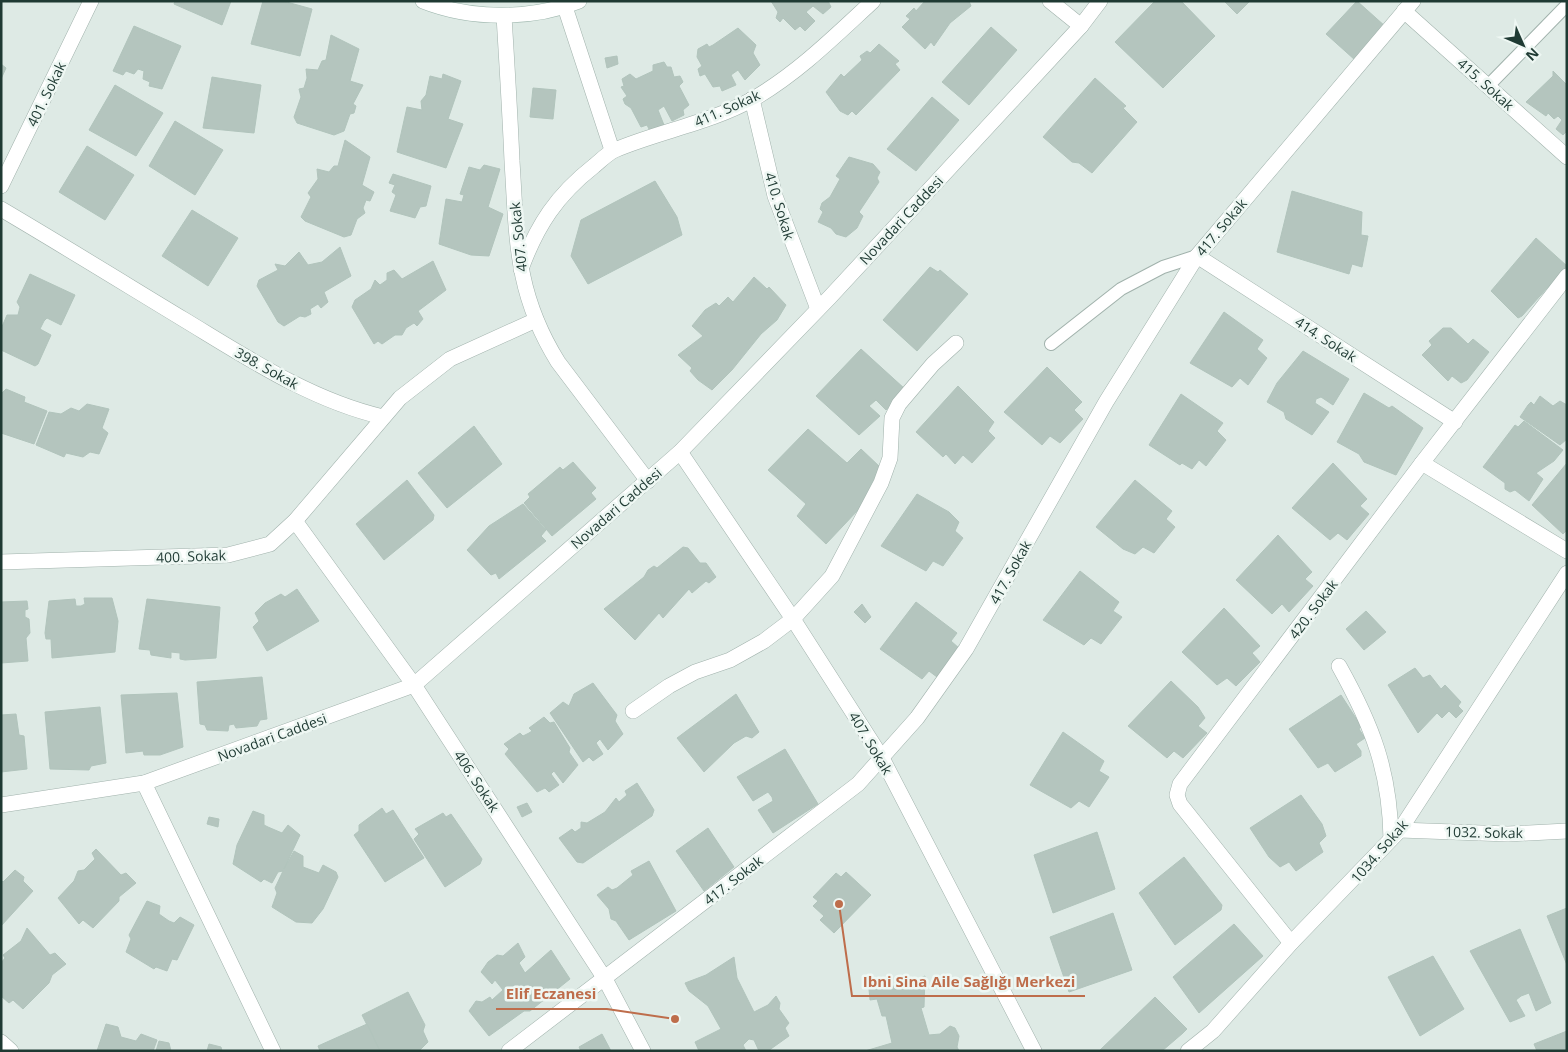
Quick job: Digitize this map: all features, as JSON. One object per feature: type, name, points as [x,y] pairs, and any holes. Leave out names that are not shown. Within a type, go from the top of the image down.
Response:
[{"type":"street","name":"401. Sokak","points":[[1,186],[92,1]]},
{"type":"street","points":[[423,1],[438,7],[504,16],[572,4],[612,150]]},
{"type":"street","name":"411. Sokak","points":[[520,270],[531,241],[544,216],[577,180],[612,150],[685,126],[752,99],[795,72],[873,1]]},
{"type":"street","points":[[1050,1],[1080,26]]},
{"type":"street","name":"Novadari Caddesi","points":[[1,805],[144,783],[414,685],[680,452],[818,309],[1080,26],[1100,1]]},
{"type":"street","name":"415. Sokak","points":[[1408,6],[1488,86],[1567,157]]},
{"type":"street","name":"417. Sokak","points":[[509,1051],[858,784],[917,718],[966,649],[1106,402],[1197,256],[1408,6]]},
{"type":"street","name":"407. Sokak","points":[[504,16],[520,270],[536,320],[558,362],[648,481]]},
{"type":"street","name":"410. Sokak","points":[[752,99],[775,196],[818,309]]},
{"type":"street","name":"398. Sokak","points":[[1,209],[222,343],[312,393],[383,417]]},
{"type":"street","name":"414. Sokak","points":[[1197,256],[1455,422]]},
{"type":"street","name":"420. Sokak","points":[[1291,943],[1180,804],[1177,795],[1180,784],[1422,463],[1567,276]]},
{"type":"street","points":[[383,417],[400,398],[450,359],[536,320]]},
{"type":"street","points":[[633,711],[669,686],[695,672],[730,660],[793,619],[832,576],[872,500],[890,458],[892,418],[899,404],[933,364],[956,342]]},
{"type":"street","name":"400. Sokak","points":[[1,562],[228,556],[270,544],[295,521],[383,417]]},
{"type":"street","name":"407. Sokak","points":[[680,452],[793,619],[882,758],[1034,1051]]},
{"type":"street","points":[[1422,463],[1567,551]]},
{"type":"street","name":"406. Sokak","points":[[295,521],[414,685],[605,979],[643,1051]]},
{"type":"street","name":"1034. Sokak","points":[[1188,1051],[1213,1031],[1291,943],[1334,902],[1396,835],[1567,573]]},
{"type":"street","points":[[1340,666],[1372,730],[1389,793],[1396,835]]},
{"type":"street","points":[[144,783],[273,1051]]},
{"type":"street","name":"1032. Sokak","points":[[1396,835],[1508,834],[1567,831]]},
{"type":"street","points":[[1,1042],[11,1051]]},
{"type":"lane","points":[[1488,86],[1567,5]]},
{"type":"lane","points":[[1051,344],[1122,289],[1163,267],[1197,256]]},
{"type":"building","points":[[175,1],[231,1],[222,25],[174,4]]},
{"type":"building","points":[[263,1],[283,1],[312,9],[300,56],[251,44]]},
{"type":"building","points":[[771,1],[828,1],[831,7],[823,14],[813,6],[806,12],[815,21],[805,31],[800,26],[795,30],[783,18],[780,22],[776,18],[778,12]]},
{"type":"building","points":[[925,1],[969,1],[971,6],[950,23],[934,46],[931,42],[925,49],[902,27],[910,19],[906,16],[914,8],[916,11]]},
{"type":"building","points":[[1155,1],[1181,1],[1215,36],[1163,88],[1115,42]]},
{"type":"building","points":[[1224,1],[1250,1],[1237,14]]},
{"type":"building","points":[[1357,1],[1386,27],[1355,60],[1326,34]]},
{"type":"building","points":[[134,26],[181,46],[162,89],[149,86],[150,82],[143,79],[144,71],[138,69],[134,74],[126,71],[123,75],[113,71]]},
{"type":"building","points":[[991,27],[1017,50],[969,105],[942,82]]},
{"type":"building","points":[[738,28],[756,45],[753,53],[760,65],[745,80],[738,70],[731,75],[736,85],[722,91],[720,86],[713,87],[705,74],[700,76],[698,69],[702,66],[697,57],[698,49],[707,44],[709,47],[713,45]]},
{"type":"building","points":[[331,35],[359,49],[350,81],[363,85],[353,104],[356,106],[354,113],[350,114],[344,131],[334,135],[297,123],[294,117],[301,97],[299,89],[304,88],[307,78],[306,69],[318,70],[322,61],[326,60]]},
{"type":"building","points":[[879,44],[899,61],[895,64],[900,70],[856,115],[852,111],[848,115],[840,111],[826,92],[841,74],[844,77],[862,60],[860,56],[867,51],[870,53]]},
{"type":"building","points":[[617,56],[618,64],[607,68],[605,58]]},
{"type":"building","points":[[664,62],[667,67],[671,67],[674,77],[680,76],[683,82],[679,86],[689,105],[683,110],[684,115],[672,121],[664,106],[658,110],[664,125],[650,131],[647,125],[641,127],[631,108],[625,104],[623,99],[627,96],[621,87],[624,86],[622,79],[630,74],[636,79],[653,71],[653,65]]},
{"type":"building","points":[[1,64],[6,68],[1,79]]},
{"type":"building","points":[[1553,71],[1567,85],[1567,131],[1563,135],[1556,129],[1562,120],[1558,116],[1554,119],[1548,113],[1546,116],[1526,102],[1553,76]]},
{"type":"building","points":[[443,74],[461,81],[448,119],[463,124],[446,168],[397,152],[407,107],[422,110],[421,101],[426,95],[430,76],[442,79]]},
{"type":"building","points":[[212,77],[261,85],[254,133],[203,128]]},
{"type":"building","points":[[1095,78],[1126,106],[1123,108],[1137,122],[1092,173],[1079,163],[1072,162],[1043,137]]},
{"type":"building","points":[[115,85],[163,113],[136,156],[89,130]]},
{"type":"building","points":[[533,88],[556,90],[553,119],[530,117]]},
{"type":"building","points":[[932,97],[959,120],[916,171],[887,149]]},
{"type":"building","points":[[175,121],[223,150],[195,195],[149,166]]},
{"type":"building","points":[[345,140],[370,157],[362,185],[374,192],[370,201],[366,200],[363,208],[365,213],[357,219],[351,235],[344,237],[305,221],[301,217],[311,197],[308,193],[318,179],[317,169],[329,172],[334,166],[338,166]]},
{"type":"building","points":[[87,146],[134,175],[105,220],[59,192]]},
{"type":"building","points":[[849,157],[873,164],[880,172],[877,178],[879,182],[859,212],[863,216],[857,228],[846,237],[836,234],[831,228],[818,222],[823,212],[820,209],[822,203],[830,197],[840,179],[836,176]]},
{"type":"building","points":[[484,165],[500,169],[488,207],[503,214],[489,256],[471,255],[439,244],[446,199],[462,202],[464,195],[460,194],[469,167],[480,170]]},
{"type":"building","points":[[393,174],[431,186],[426,206],[420,207],[415,218],[390,211],[396,195],[392,192],[395,185],[389,183]]},
{"type":"building","points":[[655,181],[677,217],[682,235],[588,284],[571,256],[581,220]]},
{"type":"building","points":[[1292,191],[1362,212],[1361,235],[1368,236],[1362,267],[1352,264],[1349,274],[1277,252]]},
{"type":"building","points":[[192,210],[238,238],[208,286],[162,256]]},
{"type":"building","points":[[1536,238],[1567,266],[1522,316],[1518,318],[1491,291]]},
{"type":"building","points":[[340,247],[351,276],[324,292],[328,302],[321,308],[318,304],[310,309],[311,314],[305,317],[300,316],[284,326],[278,322],[257,286],[259,280],[278,270],[275,264],[285,266],[299,252],[308,265],[322,262]]},
{"type":"building","points":[[433,261],[446,290],[418,311],[423,319],[417,326],[414,323],[406,328],[402,335],[395,335],[382,344],[378,341],[374,344],[352,307],[355,300],[371,289],[375,280],[380,285],[387,280],[387,273],[394,270],[402,279]]},
{"type":"building","points":[[930,267],[938,272],[940,270],[968,294],[917,351],[883,320]]},
{"type":"building","points":[[30,274],[75,295],[61,325],[47,318],[44,321],[40,329],[51,335],[38,364],[35,366],[1,350],[1,329],[7,315],[18,315],[20,307],[17,302]]},
{"type":"building","points":[[754,277],[767,289],[769,287],[786,305],[777,320],[761,334],[732,370],[712,390],[698,380],[690,371],[692,368],[678,355],[703,336],[692,326],[705,310],[716,303],[719,306],[728,297],[733,302]]},
{"type":"building","points":[[1224,312],[1263,340],[1257,349],[1267,358],[1248,385],[1240,378],[1232,387],[1190,363]]},
{"type":"building","points":[[1443,328],[1451,328],[1468,344],[1473,339],[1489,352],[1467,380],[1461,383],[1452,376],[1448,381],[1422,355],[1432,345],[1429,341]]},
{"type":"building","points":[[861,349],[905,389],[886,410],[876,400],[869,406],[880,416],[859,435],[816,396]]},
{"type":"building","points":[[1303,351],[1349,379],[1333,405],[1321,397],[1316,399],[1315,403],[1329,412],[1312,435],[1286,419],[1284,412],[1267,402],[1277,383]]},
{"type":"building","points":[[1047,367],[1082,402],[1074,410],[1083,419],[1060,443],[1050,436],[1042,445],[1004,412]]},
{"type":"building","points":[[958,386],[994,422],[988,431],[995,438],[972,463],[963,455],[955,464],[946,454],[943,457],[916,432]]},
{"type":"building","points":[[6,389],[25,397],[24,402],[47,411],[34,444],[1,433],[1,394]]},
{"type":"building","points":[[1364,393],[1389,408],[1392,406],[1423,428],[1396,475],[1364,462],[1359,454],[1337,442]]},
{"type":"building","points":[[1181,394],[1223,423],[1217,431],[1226,440],[1206,466],[1199,460],[1192,469],[1182,463],[1180,465],[1149,445]]},
{"type":"building","points":[[1540,396],[1553,406],[1560,401],[1567,405],[1567,439],[1560,445],[1520,417],[1528,405],[1531,402],[1534,405]]},
{"type":"building","points":[[87,404],[109,409],[102,428],[108,433],[99,454],[90,452],[83,457],[66,453],[64,457],[36,445],[49,412],[61,414],[71,408],[79,411]]},
{"type":"building","points":[[1524,421],[1563,450],[1554,461],[1536,473],[1543,479],[1529,501],[1515,490],[1510,492],[1505,489],[1505,483],[1483,467],[1515,425],[1518,427]]},
{"type":"building","points":[[474,426],[502,464],[447,508],[418,473]]},
{"type":"building","points":[[808,429],[847,463],[861,449],[880,467],[859,509],[826,544],[797,516],[806,504],[768,470]]},
{"type":"building","points":[[573,462],[596,488],[591,493],[596,499],[552,536],[524,503],[530,497],[528,494],[560,467],[563,470]]},
{"type":"building","points":[[1333,463],[1367,499],[1360,506],[1369,514],[1347,540],[1338,533],[1330,540],[1292,508]]},
{"type":"building","points":[[1567,463],[1567,530],[1563,534],[1532,505]]},
{"type":"building","points":[[407,480],[434,515],[433,520],[384,560],[356,524]]},
{"type":"building","points":[[1135,480],[1172,511],[1166,519],[1175,527],[1154,553],[1143,547],[1135,554],[1123,549],[1096,527]]},
{"type":"building","points":[[917,494],[949,512],[959,522],[955,531],[963,538],[943,566],[933,561],[926,571],[881,546]]},
{"type":"building","points":[[523,504],[546,530],[541,536],[546,541],[499,579],[496,573],[491,575],[467,550],[489,526]]},
{"type":"building","points":[[1278,535],[1312,572],[1305,579],[1313,586],[1289,612],[1282,604],[1272,614],[1236,580]]},
{"type":"building","points":[[683,547],[688,548],[700,563],[706,563],[716,577],[709,583],[706,581],[692,593],[689,589],[663,618],[659,613],[635,640],[604,609],[644,577],[648,570],[654,566],[657,568]]},
{"type":"building","points":[[1080,571],[1119,602],[1113,611],[1122,617],[1101,644],[1091,638],[1084,645],[1043,620]]},
{"type":"building","points":[[297,589],[319,621],[267,651],[253,627],[259,621],[255,613],[265,603],[281,594],[285,597]]},
{"type":"building","points":[[84,598],[112,598],[118,621],[115,652],[52,658],[51,639],[46,639],[45,633],[49,601],[75,599],[76,606],[81,606],[85,604]]},
{"type":"building","points":[[147,599],[220,607],[216,658],[185,660],[180,659],[180,653],[171,652],[171,658],[151,655],[150,650],[139,649]]},
{"type":"building","points":[[27,601],[28,609],[25,610],[25,617],[29,619],[30,633],[26,638],[28,661],[1,663],[1,602]]},
{"type":"building","points":[[916,602],[957,633],[951,641],[960,649],[937,677],[929,671],[922,679],[880,649]]},
{"type":"building","points":[[862,604],[871,617],[865,623],[854,612]]},
{"type":"building","points":[[1224,608],[1260,646],[1252,653],[1260,662],[1236,686],[1227,678],[1217,685],[1182,652]]},
{"type":"building","points":[[1366,611],[1386,632],[1364,650],[1346,629]]},
{"type":"building","points":[[1415,668],[1423,678],[1430,675],[1441,689],[1445,685],[1461,702],[1458,706],[1463,711],[1456,718],[1449,711],[1442,718],[1437,713],[1418,733],[1388,685]]},
{"type":"building","points":[[262,677],[267,719],[260,720],[257,726],[236,728],[234,724],[229,725],[228,731],[207,730],[205,725],[200,724],[197,682]]},
{"type":"building","points":[[1171,681],[1198,707],[1205,718],[1198,726],[1207,733],[1183,758],[1174,751],[1167,758],[1128,726]]},
{"type":"building","points":[[593,683],[617,715],[615,721],[623,734],[608,750],[600,739],[596,743],[603,754],[593,761],[589,757],[583,762],[550,713],[563,702],[569,706],[574,694]]},
{"type":"building","points":[[177,693],[183,747],[160,755],[144,755],[143,751],[126,753],[121,695]]},
{"type":"building","points":[[736,694],[759,732],[752,738],[746,736],[734,743],[704,772],[677,738]]},
{"type":"building","points":[[1341,695],[1361,726],[1359,729],[1365,738],[1356,744],[1361,751],[1361,756],[1335,772],[1328,763],[1318,768],[1289,729]]},
{"type":"building","points":[[100,707],[106,763],[91,766],[89,770],[50,769],[45,712]]},
{"type":"building","points":[[16,714],[19,735],[24,736],[27,769],[1,772],[1,715]]},
{"type":"building","points":[[544,717],[550,723],[554,722],[570,748],[569,752],[578,765],[563,783],[554,771],[551,774],[559,785],[549,792],[545,788],[537,792],[505,754],[509,749],[504,744],[520,733],[523,736],[532,731],[529,728]]},
{"type":"building","points":[[1063,732],[1104,761],[1099,771],[1109,777],[1089,807],[1079,801],[1071,808],[1030,785]]},
{"type":"building","points":[[785,749],[818,804],[773,833],[758,810],[773,801],[772,797],[768,792],[753,801],[737,777]]},
{"type":"building","points":[[637,783],[654,810],[652,816],[583,863],[577,862],[559,838],[572,829],[575,832],[581,828],[581,822],[587,823],[605,812],[616,798],[619,802],[627,795],[625,791]]},
{"type":"building","points":[[1301,795],[1322,824],[1326,836],[1319,843],[1323,852],[1296,871],[1289,862],[1280,867],[1269,857],[1250,828]]},
{"type":"building","points":[[527,803],[532,812],[522,817],[517,807]]},
{"type":"building","points":[[382,808],[386,814],[393,810],[424,858],[385,882],[354,835],[359,831],[359,825]]},
{"type":"building","points":[[253,811],[264,815],[264,825],[282,833],[288,825],[300,835],[284,869],[294,851],[303,856],[303,867],[319,873],[323,865],[336,872],[338,877],[323,909],[312,923],[296,922],[272,907],[277,893],[275,888],[283,871],[278,872],[272,883],[264,879],[261,882],[233,864],[237,845]]},
{"type":"building","points":[[443,813],[446,817],[451,814],[482,859],[480,864],[445,887],[414,839],[419,834],[415,829]]},
{"type":"building","points":[[209,817],[219,819],[218,827],[207,824]]},
{"type":"building","points":[[708,828],[734,867],[704,891],[676,851]]},
{"type":"building","points":[[1097,832],[1115,889],[1053,913],[1034,855]]},
{"type":"building","points":[[96,849],[121,875],[126,873],[136,883],[119,897],[119,901],[93,928],[83,920],[79,924],[58,898],[74,881],[78,871],[84,870],[95,859],[92,853]]},
{"type":"building","points":[[1184,857],[1222,905],[1221,910],[1175,945],[1139,893]]},
{"type":"building","points":[[649,861],[676,911],[629,940],[616,921],[611,919],[609,909],[597,895],[608,887],[612,890],[617,888],[633,875],[631,871]]},
{"type":"building","points":[[15,870],[24,877],[23,881],[33,891],[1,926],[1,880],[3,882]]},
{"type":"building","points":[[846,872],[871,895],[834,933],[820,920],[824,916],[813,906],[818,901],[813,897],[836,873],[841,877]]},
{"type":"building","points":[[147,901],[160,906],[159,914],[169,921],[174,923],[180,917],[194,925],[177,960],[172,959],[167,971],[156,967],[154,969],[126,952],[131,939],[129,935]]},
{"type":"building","points":[[1567,908],[1567,965],[1547,916]]},
{"type":"building","points":[[1113,913],[1132,970],[1069,992],[1050,937]]},
{"type":"building","points":[[1234,924],[1263,956],[1199,1013],[1173,977]]},
{"type":"building","points":[[27,928],[50,955],[55,953],[66,964],[52,975],[49,983],[23,1009],[13,1000],[9,1003],[1,996],[1,963],[5,958],[3,955],[21,941]]},
{"type":"building","points":[[1520,929],[1551,1003],[1536,1011],[1529,993],[1521,996],[1516,1000],[1525,1016],[1510,1022],[1470,951]]},
{"type":"building","points":[[518,943],[525,957],[519,963],[525,973],[551,950],[570,979],[530,1011],[524,1011],[489,1036],[469,1011],[476,1001],[482,1002],[490,997],[492,1000],[503,990],[495,980],[492,984],[481,972],[488,962],[497,955],[503,956]]},
{"type":"building","points":[[1433,956],[1464,1009],[1420,1036],[1388,977]]},
{"type":"building","points":[[734,957],[737,978],[754,1012],[768,1005],[776,996],[780,1003],[779,1009],[789,1023],[785,1028],[789,1036],[768,1051],[759,1051],[754,1040],[749,1039],[743,1045],[746,1051],[699,1051],[695,1042],[721,1029],[708,1006],[689,991],[685,983],[706,975]]},
{"type":"building","points":[[925,976],[924,1007],[921,1008],[929,1035],[940,1034],[950,1026],[955,1028],[959,1036],[957,1047],[959,1051],[865,1051],[892,1043],[886,1016],[882,1016],[877,999],[870,1000],[869,989],[903,985]]},
{"type":"building","points":[[408,992],[425,1025],[423,1031],[428,1042],[419,1051],[380,1051],[362,1015]]},
{"type":"building","points":[[1155,997],[1187,1029],[1183,1033],[1162,1051],[1099,1051]]},
{"type":"building","points":[[106,1024],[118,1027],[121,1037],[136,1041],[141,1034],[157,1040],[153,1051],[97,1051]]},
{"type":"building","points":[[367,1024],[380,1051],[320,1051],[318,1046]]},
{"type":"building","points":[[1567,1031],[1567,1051],[1537,1051],[1534,1044]]},
{"type":"building","points":[[602,1034],[611,1051],[581,1051],[579,1047]]},
{"type":"building","points":[[159,1041],[169,1043],[171,1051],[156,1051]]},
{"type":"building","points":[[209,1044],[221,1047],[222,1051],[207,1051]]},
{"type":"place","name":"Ibni Sina Aile Sağlığı Merkezi","points":[[839,904]]},
{"type":"place","name":"Elif Eczanesi","points":[[675,1019]]}]
